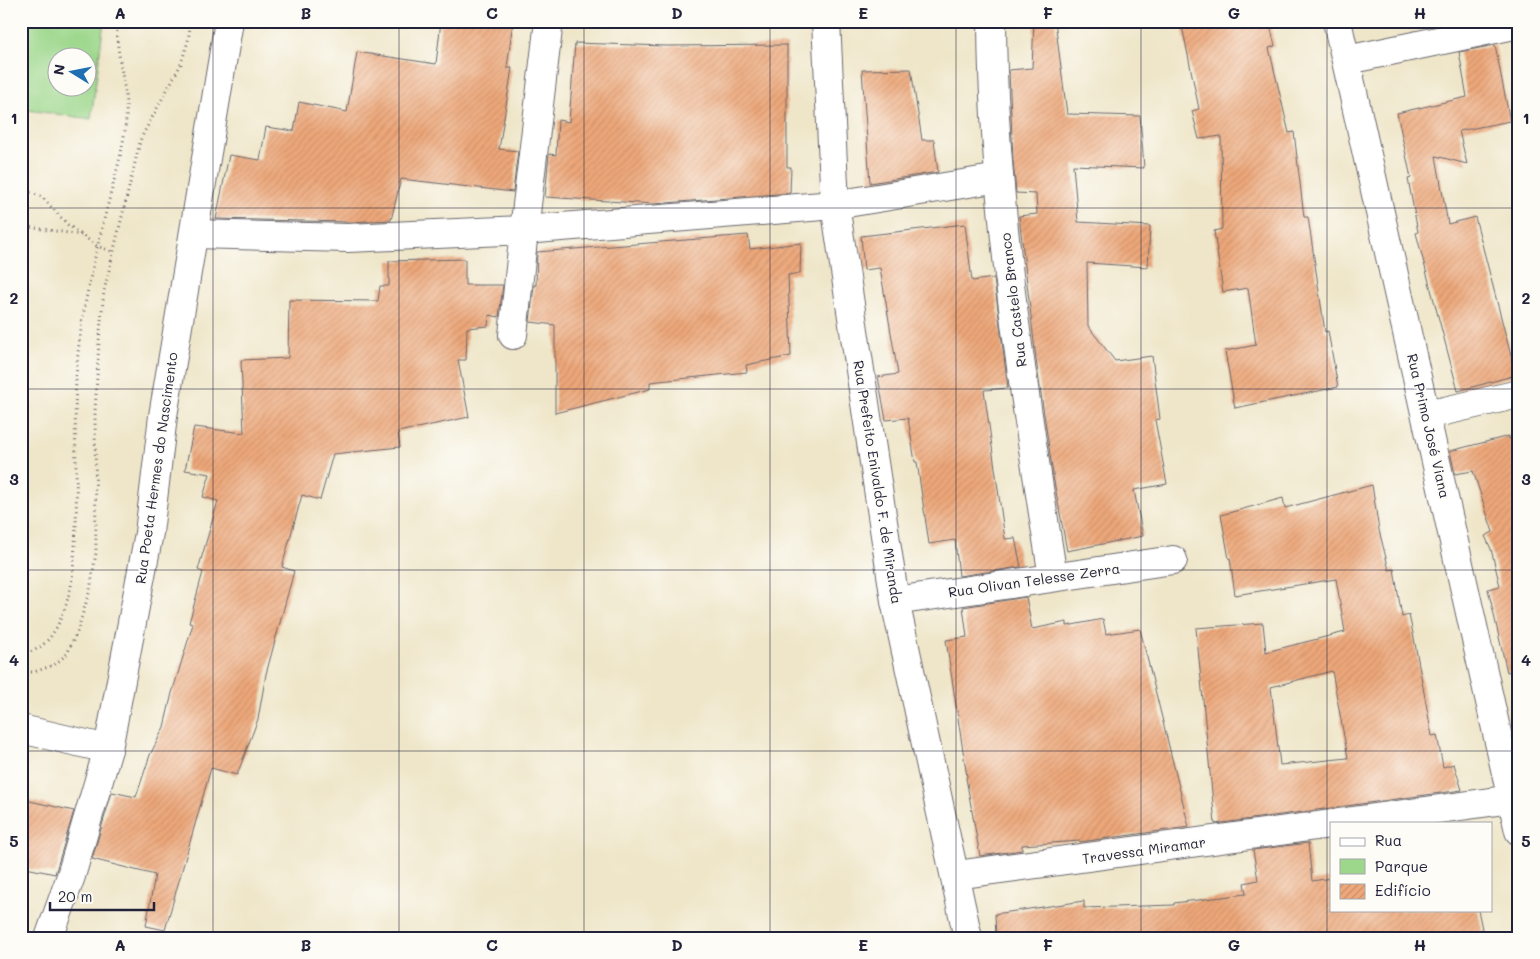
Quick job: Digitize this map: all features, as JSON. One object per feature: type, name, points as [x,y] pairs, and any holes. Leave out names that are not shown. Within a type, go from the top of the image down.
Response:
[{"type":"street","name":"Rua Poeta Hermes do Nascimento","points":[[49,938],[71,876],[108,749],[149,533],[162,416],[229,21]]},
{"type":"street","points":[[513,335],[549,21]]},
{"type":"street","name":"Rua Prefeito Enivaldo F. de Miranda","points":[[826,21],[835,205],[896,601],[968,938]]},
{"type":"street","name":"Rua Castelo Branco","points":[[992,21],[999,178],[1023,385],[1053,577]]},
{"type":"street","name":"Rua Primo José Viana","points":[[1337,21],[1513,786],[1519,831]]},
{"type":"street","points":[[1347,60],[1519,24]]},
{"type":"street","points":[[194,234],[348,238],[524,230],[835,205],[999,178]]},
{"type":"street","points":[[1427,415],[1519,394]]},
{"type":"street","name":"Rua Olivan Telesse Zerra","points":[[896,601],[1173,560]]},
{"type":"street","points":[[21,729],[108,749]]},
{"type":"street","points":[[1343,822],[1513,786]]},
{"type":"street","name":"Travessa Miramar","points":[[956,875],[1330,824]]},
{"type":"path","points":[[21,653],[31,653],[45,644],[58,627],[70,586],[75,545],[77,496],[75,410],[79,339],[88,282],[120,159],[126,118],[118,51],[117,21]]},
{"type":"path","points":[[21,672],[34,672],[54,665],[67,654],[77,632],[90,590],[96,553],[95,412],[104,292],[142,138],[181,64],[188,41],[191,21]]},
{"type":"path","points":[[21,189],[42,196],[68,226],[98,246],[114,252]]},
{"type":"path","points":[[21,226],[82,236]]},
{"type":"green space","points":[[21,21],[104,21],[98,66],[98,48],[48,48],[48,98],[94,98],[91,119],[21,109]]},
{"type":"building","points":[[441,21],[513,21],[507,68],[512,68],[499,149],[518,151],[513,192],[401,179],[391,220],[348,222],[216,219],[229,155],[260,160],[266,127],[294,131],[299,102],[347,112],[357,52],[436,64]]},
{"type":"building","points":[[1034,21],[1055,21],[1067,114],[1140,116],[1144,168],[1073,165],[1078,222],[1150,226],[1148,267],[1087,263],[1088,326],[1115,361],[1152,356],[1160,419],[1155,420],[1167,484],[1134,490],[1143,536],[1067,551],[1054,481],[1037,367],[1019,216],[1037,214],[1036,194],[1016,193],[1013,160],[1009,70],[1032,68]]},
{"type":"building","points":[[1181,21],[1269,21],[1275,46],[1269,48],[1289,133],[1294,132],[1304,217],[1308,217],[1325,332],[1328,331],[1338,387],[1235,408],[1225,351],[1256,345],[1248,288],[1223,292],[1214,231],[1222,229],[1221,136],[1199,139],[1192,111],[1199,109]]},
{"type":"building","points":[[575,43],[665,46],[787,45],[787,167],[791,167],[790,193],[654,204],[545,197],[549,154],[556,155],[558,120],[569,122]]},
{"type":"building","points":[[1495,45],[1510,121],[1459,131],[1467,164],[1436,156],[1448,224],[1475,217],[1516,375],[1458,391],[1416,233],[1418,232],[1408,179],[1411,178],[1397,113],[1467,97],[1459,52]]},
{"type":"building","points":[[911,69],[922,140],[934,140],[938,172],[870,183],[862,70]]},
{"type":"building","points":[[965,224],[972,281],[994,278],[1008,388],[984,390],[1005,539],[1015,538],[1021,567],[959,576],[955,540],[929,544],[917,462],[915,462],[908,418],[886,420],[878,377],[898,374],[880,268],[864,270],[861,236]]},
{"type":"building","points":[[748,235],[750,249],[801,243],[800,273],[788,275],[791,356],[746,365],[747,372],[650,382],[650,389],[555,413],[555,325],[530,322],[534,285],[536,285],[537,252]]},
{"type":"building","points":[[465,259],[465,285],[503,285],[499,317],[489,315],[488,326],[467,328],[466,360],[458,360],[469,417],[398,432],[400,447],[333,454],[320,500],[302,495],[282,567],[294,571],[266,674],[258,719],[237,775],[211,768],[165,930],[146,926],[155,875],[92,859],[112,792],[136,797],[150,755],[164,727],[172,693],[193,624],[189,623],[203,572],[198,570],[218,501],[203,497],[210,474],[185,470],[194,427],[244,433],[241,360],[288,358],[289,300],[378,301],[380,286],[389,286],[389,261]]},
{"type":"building","points":[[1509,436],[1509,439],[1519,437],[1519,670],[1507,672],[1488,589],[1500,586],[1491,549],[1485,536],[1493,532],[1473,471],[1455,474],[1450,451]]},
{"type":"building","points":[[1372,485],[1379,530],[1389,570],[1394,569],[1402,617],[1409,615],[1432,736],[1437,735],[1443,767],[1454,764],[1462,790],[1215,824],[1196,628],[1263,623],[1266,652],[1345,632],[1336,579],[1235,595],[1221,515],[1283,498],[1285,508]],"holes":[[[1332,671],[1348,758],[1280,765],[1271,687]]]},
{"type":"building","points":[[1026,597],[1032,629],[1067,622],[1067,626],[1103,619],[1106,634],[1140,629],[1189,827],[1080,842],[1022,845],[1022,850],[980,856],[966,778],[946,640],[967,637],[963,607]]},
{"type":"building","points":[[21,799],[74,811],[55,874],[21,867]]},
{"type":"building","points":[[1308,843],[1312,881],[1330,878],[1330,912],[1478,912],[1484,938],[996,938],[995,914],[1084,901],[1084,908],[1174,905],[1174,903],[1246,894],[1244,883],[1258,880],[1253,850]]}]
